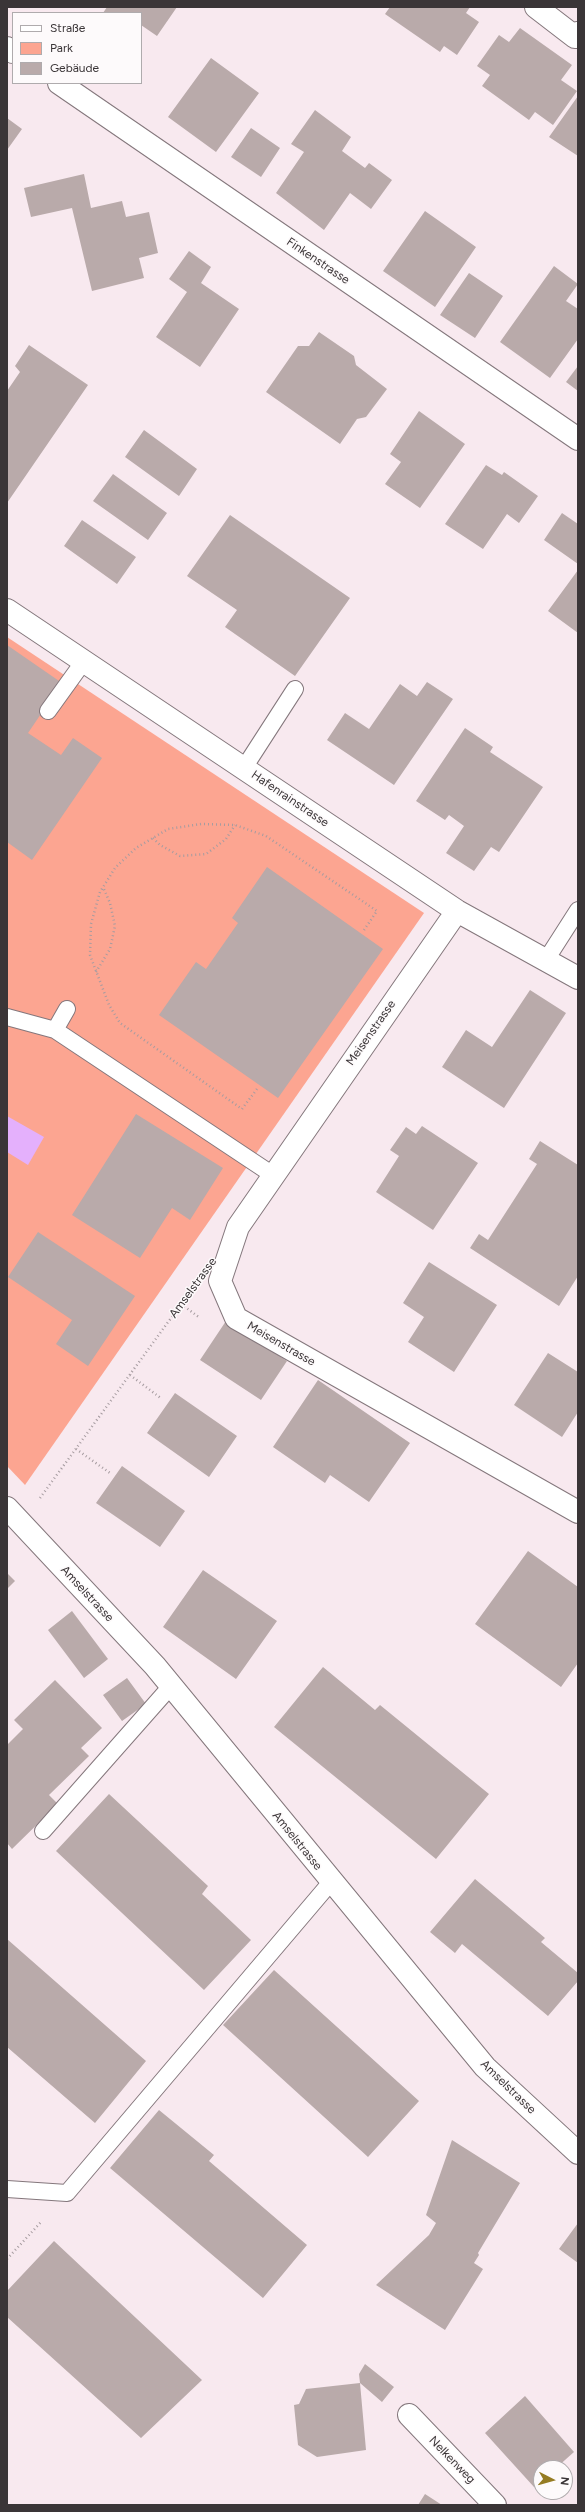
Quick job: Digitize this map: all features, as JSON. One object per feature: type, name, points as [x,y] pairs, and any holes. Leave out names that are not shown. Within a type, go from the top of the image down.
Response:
[{"type":"street","points":[[536,7],[575,37],[578,33]]},
{"type":"street","name":"Finkenstrasse","points":[[60,84],[578,439]]},
{"type":"street","name":"Hafenrainstrasse","points":[[7,610],[457,911],[578,978]]},
{"type":"street","name":"Meisenstrasse","points":[[457,911],[238,1227],[220,1281],[236,1318],[578,1512]]},
{"type":"street","name":"Amselstrasse","points":[[7,1508],[171,1686],[485,2067],[578,2153]]},
{"type":"street","name":"Nelkenweg","points":[[409,2416],[496,2505]]},
{"type":"lane","points":[[48,711],[84,661]]},
{"type":"lane","points":[[244,768],[295,689]]},
{"type":"lane","points":[[546,960],[578,910]]},
{"type":"lane","points":[[55,1030],[67,1009]]},
{"type":"lane","points":[[7,1017],[55,1030],[273,1175]]},
{"type":"lane","points":[[43,1831],[171,1686]]},
{"type":"lane","points":[[7,2190],[68,2192],[331,1882]]},
{"type":"path","points":[[256,1088],[242,1109],[120,1022],[109,1005],[90,955],[90,924],[103,887],[115,868],[136,848],[168,829],[201,824],[235,824],[266,836],[377,911],[364,930]]},
{"type":"path","points":[[153,838],[160,845],[180,856],[206,854],[226,839],[235,824]]},
{"type":"path","points":[[96,972],[110,949],[115,926],[110,902],[103,887]]},
{"type":"path","name":"Amselstrasse","points":[[22,1524],[191,1291]]},
{"type":"path","points":[[181,1304],[204,1321]]},
{"type":"path","points":[[130,1375],[162,1399]]},
{"type":"path","points":[[76,1449],[110,1473]]},
{"type":"path","points":[[7,2259],[68,2192]]},
{"type":"green space","points":[[7,637],[424,913],[25,1485],[7,1466]]},
{"type":"shaded area","points":[[7,1116],[44,1137],[28,1165],[7,1152]]},
{"type":"building","points":[[107,7],[177,7],[157,36],[142,26],[142,12],[104,12]]},
{"type":"building","points":[[390,7],[470,7],[466,13],[479,22],[457,55],[444,46],[440,52],[385,14]]},
{"type":"building","points":[[520,28],[572,65],[561,80],[577,91],[553,125],[535,112],[529,120],[482,86],[490,75],[477,66],[499,35],[509,42]]},
{"type":"building","points":[[211,58],[259,93],[216,152],[168,117]]},
{"type":"building","points":[[578,96],[578,156],[549,137]]},
{"type":"building","points":[[315,110],[351,137],[342,151],[365,168],[369,163],[392,180],[371,209],[350,193],[324,230],[276,193],[304,152],[291,144]]},
{"type":"building","points":[[7,118],[22,129],[7,150]]},
{"type":"building","points":[[251,128],[280,148],[261,177],[231,157]]},
{"type":"building","points":[[84,174],[91,208],[122,201],[126,217],[149,212],[158,253],[139,258],[144,278],[92,291],[72,208],[31,217],[24,188]]},
{"type":"building","points":[[425,211],[476,247],[435,307],[383,271]]},
{"type":"building","points":[[189,251],[211,267],[201,283],[239,309],[200,367],[156,337],[187,292],[169,279]]},
{"type":"building","points":[[554,266],[578,284],[566,301],[578,309],[578,339],[550,378],[500,342]]},
{"type":"building","points":[[469,273],[503,296],[475,338],[440,315]]},
{"type":"building","points":[[319,332],[354,356],[356,365],[387,389],[366,417],[357,419],[340,444],[266,392],[298,346],[309,346]]},
{"type":"building","points":[[29,345],[88,385],[7,503],[7,391],[20,372],[15,366]]},
{"type":"building","points":[[578,366],[578,391],[566,382]]},
{"type":"building","points":[[419,411],[465,444],[420,508],[385,484],[401,462],[390,454]]},
{"type":"building","points":[[144,430],[197,469],[179,496],[125,457]]},
{"type":"building","points":[[486,465],[502,475],[504,472],[538,496],[519,523],[507,514],[483,549],[445,524]]},
{"type":"building","points":[[113,474],[167,513],[148,540],[93,501]]},
{"type":"building","points":[[562,513],[578,524],[578,564],[544,540]]},
{"type":"building","points":[[230,515],[350,598],[295,676],[225,627],[237,610],[187,576]]},
{"type":"building","points":[[82,520],[136,557],[117,584],[64,546]]},
{"type":"building","points":[[578,570],[578,633],[548,611]]},
{"type":"building","points":[[7,645],[62,683],[28,733],[61,755],[73,738],[102,758],[32,860],[7,842]]},
{"type":"building","points":[[427,682],[453,699],[394,785],[327,740],[345,713],[369,729],[400,684],[417,696]]},
{"type":"building","points":[[465,728],[493,747],[490,752],[543,787],[499,852],[491,847],[474,871],[446,853],[464,826],[449,815],[445,820],[416,801]]},
{"type":"building","points":[[267,867],[383,949],[278,1098],[159,1015],[196,962],[206,969],[238,923],[232,918]]},
{"type":"building","points":[[530,990],[566,1013],[504,1108],[442,1067],[466,1030],[492,1047]]},
{"type":"building","points":[[136,1114],[223,1168],[190,1220],[172,1208],[140,1258],[72,1215]]},
{"type":"building","points":[[422,1126],[478,1163],[433,1230],[376,1192],[399,1156],[390,1150],[406,1127],[416,1134]]},
{"type":"building","points":[[540,1141],[578,1165],[578,1276],[559,1306],[470,1248],[479,1234],[488,1240],[537,1164],[529,1159]]},
{"type":"building","points":[[38,1232],[135,1296],[88,1366],[56,1344],[72,1320],[8,1277]]},
{"type":"building","points":[[429,1262],[497,1305],[454,1372],[408,1342],[424,1317],[403,1303]]},
{"type":"building","points":[[226,1321],[287,1361],[261,1400],[200,1360]]},
{"type":"building","points":[[548,1353],[578,1372],[578,1412],[562,1437],[514,1405]]},
{"type":"building","points":[[318,1380],[410,1443],[369,1502],[330,1475],[325,1483],[273,1447]]},
{"type":"building","points":[[175,1393],[237,1436],[209,1477],[147,1433]]},
{"type":"building","points":[[122,1466],[185,1511],[160,1547],[96,1503]]},
{"type":"building","points":[[528,1551],[578,1587],[578,1663],[561,1687],[475,1624]]},
{"type":"building","points":[[203,1570],[277,1621],[236,1679],[163,1627]]},
{"type":"building","points":[[7,1573],[15,1581],[7,1589]]},
{"type":"building","points":[[72,1611],[108,1659],[84,1678],[48,1630]]},
{"type":"building","points":[[323,1667],[375,1710],[380,1705],[489,1794],[436,1859],[274,1727]]},
{"type":"building","points":[[127,1678],[146,1704],[122,1721],[103,1695]]},
{"type":"building","points":[[55,1680],[102,1728],[81,1748],[89,1756],[49,1795],[58,1804],[12,1849],[7,1843],[7,1745],[23,1729],[14,1720]]},
{"type":"building","points":[[109,1794],[208,1886],[202,1894],[251,1940],[204,1990],[56,1851]]},
{"type":"building","points":[[475,1879],[545,1938],[541,1942],[578,1973],[578,1981],[548,2016],[462,1944],[455,1953],[430,1932]]},
{"type":"building","points":[[7,1939],[146,2061],[95,2123],[7,2047]]},
{"type":"building","points":[[274,1970],[419,2101],[368,2157],[223,2025]]},
{"type":"building","points":[[159,2110],[214,2155],[209,2161],[307,2245],[263,2298],[110,2168]]},
{"type":"building","points":[[452,2140],[520,2183],[478,2253],[479,2255],[474,2263],[483,2269],[445,2330],[376,2285],[429,2235],[436,2223],[426,2215]]},
{"type":"building","points":[[578,2223],[578,2263],[559,2249]]},
{"type":"building","points":[[54,2241],[202,2380],[141,2438],[7,2317],[7,2291]]},
{"type":"building","points":[[365,2364],[394,2387],[382,2402],[360,2383],[359,2374]]},
{"type":"building","points":[[360,2383],[366,2450],[317,2457],[298,2445],[294,2405],[299,2404],[306,2389]]},
{"type":"building","points":[[525,2396],[574,2452],[565,2460],[533,2460],[533,2486],[485,2433]]},
{"type":"building","points":[[425,2494],[442,2505],[418,2505]]}]
